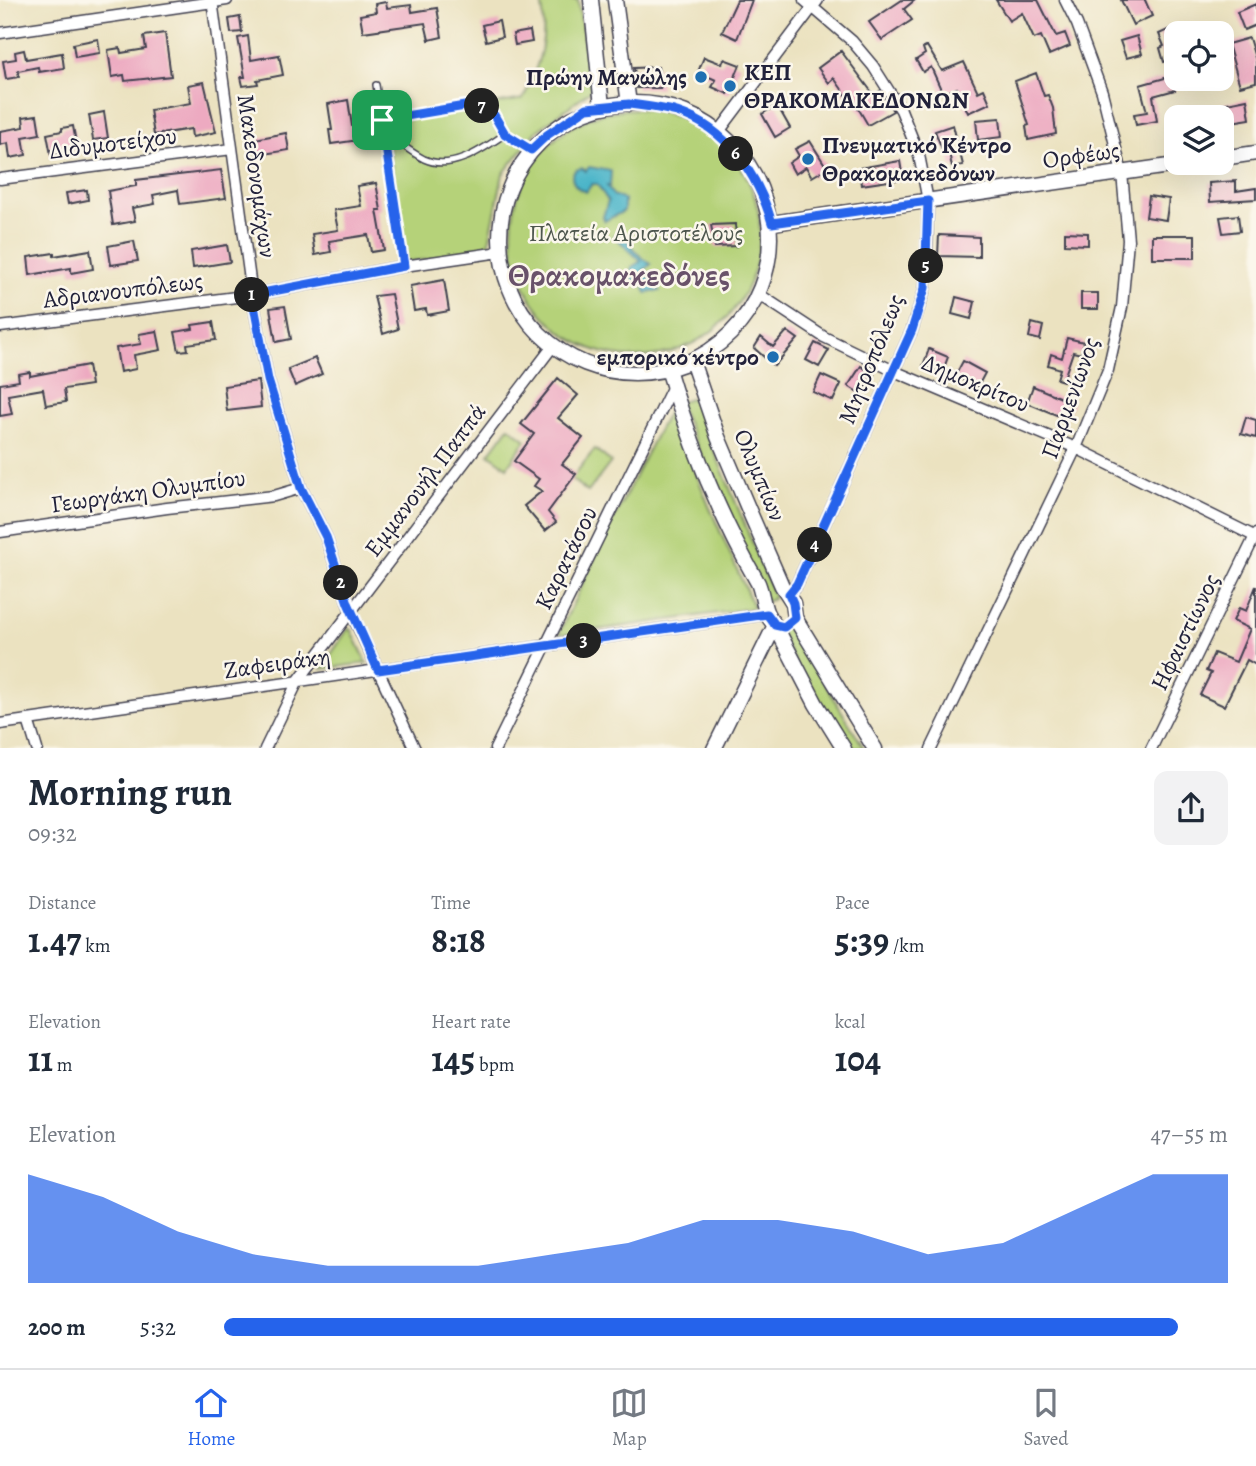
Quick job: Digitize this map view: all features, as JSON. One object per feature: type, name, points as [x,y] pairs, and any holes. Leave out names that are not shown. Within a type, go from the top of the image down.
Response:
[{"type":"street","points":[[0,33],[227,0]]},
{"type":"street","points":[[591,0],[602,106]]},
{"type":"street","points":[[615,0],[629,104]]},
{"type":"street","name":"Παρμενίωνος","points":[[930,748],[1076,448],[1108,370],[1122,307],[1128,240],[1122,173],[1102,92],[1077,24],[1065,0]]},
{"type":"street","name":"Μακεδονομάχων","points":[[212,1],[252,295],[268,380],[301,488],[326,537],[351,612],[415,748]]},
{"type":"street","points":[[718,133],[812,2]]},
{"type":"street","name":"Μητροπόλεως","points":[[786,590],[797,584],[912,330],[925,288],[928,201],[919,155],[901,110],[873,66],[812,2]]},
{"type":"street","points":[[629,104],[676,112],[718,133],[759,185],[772,223],[774,244],[769,271],[760,295],[741,325],[717,347],[692,361],[668,369],[628,373],[589,365],[553,346],[540,334],[519,306],[506,278],[500,252],[499,225],[506,190],[521,160],[547,135],[587,108],[629,104]]},
{"type":"street","name":"Διδυμοτείχου","points":[[0,179],[232,149]]},
{"type":"street","points":[[1234,156],[1256,153]]},
{"type":"street","name":"Ορφέως","points":[[772,223],[1164,167]]},
{"type":"street","name":"Αδριανουπόλεως","points":[[0,327],[252,295],[404,266],[500,252]]},
{"type":"street","name":"Δημοκρίτου","points":[[760,295],[824,337],[894,371],[1076,448],[1256,536]]},
{"type":"street","name":"Εμμανουήλ Παππά","points":[[265,748],[298,681],[553,346]]},
{"type":"street","name":"Ολυμπίων","points":[[692,361],[719,437],[793,603],[795,618],[875,748]]},
{"type":"street","name":"Ολυμπίων","points":[[668,369],[720,508],[762,593],[761,599],[816,704],[844,748]]},
{"type":"street","name":"Καρατάσου","points":[[495,748],[673,386]]},
{"type":"street","name":"Γεωργάκη Ολυμπίου","points":[[0,532],[274,496],[301,488]]},
{"type":"street","name":"Ηφαιστίωνος","points":[[1152,748],[1256,536]]},
{"type":"street","points":[[762,593],[770,586],[786,590]]},
{"type":"street","points":[[714,748],[771,620],[788,625],[795,618]]},
{"type":"street","name":"Ζαφειράκη","points":[[0,724],[547,646],[771,620]]},
{"type":"street","points":[[28,720],[37,748]]},
{"type":"lane","points":[[376,85],[404,266]]},
{"type":"lane","points":[[382,120],[440,109],[477,106],[489,110],[505,134],[531,150]]},
{"type":"lane","points":[[383,131],[424,159],[444,163],[475,154],[505,134]]},
{"type":"green space","points":[[541,0],[578,0],[591,90],[537,131],[503,174],[487,252],[406,262],[385,123],[523,99],[541,51],[544,27]]},
{"type":"green space","name":"Πλατεία Αριστοτέλους","points":[[624,109],[648,109],[695,123],[724,145],[751,185],[758,209],[758,257],[751,281],[724,321],[684,348],[648,357],[624,357],[577,343],[557,329],[540,312],[526,292],[517,269],[512,245],[512,221],[526,174],[540,154],[557,137],[577,123],[600,114]]},
{"type":"green space","points":[[693,399],[773,593],[773,599],[765,602],[678,402]]},
{"type":"green space","points":[[671,410],[754,608],[560,635],[613,521]]},
{"type":"green space","points":[[509,427],[526,440],[507,467],[489,454]]},
{"type":"green space","points":[[595,449],[611,462],[588,492],[571,479]]},
{"type":"green space","points":[[792,622],[811,661],[864,748],[841,748],[775,625]]},
{"type":"green space","points":[[348,629],[351,629],[367,663],[321,669]]},
{"type":"water","points":[[589,167],[611,171],[610,186],[607,186],[613,195],[624,200],[624,211],[605,221],[603,217],[608,201],[597,184],[592,184],[586,192],[576,186],[572,176],[575,170],[582,168],[586,171]]},
{"type":"water","points":[[619,230],[640,256],[651,264],[642,272],[660,291],[646,293],[643,282],[635,281],[630,276],[632,267],[641,261],[614,236]]},
{"type":"building","points":[[737,0],[752,0],[737,39],[722,32]]},
{"type":"building","points":[[902,0],[915,0],[904,9],[912,20],[882,40],[869,22]]},
{"type":"building","points":[[996,0],[1038,0],[1056,36],[1065,33],[1070,46],[1049,55],[1041,36],[1034,39],[1022,13],[1009,21]]},
{"type":"building","points":[[1121,0],[1145,0],[1152,16],[1133,25]]},
{"type":"building","points":[[386,2],[387,8],[411,5],[412,12],[437,8],[442,37],[429,40],[425,23],[363,32],[360,15],[376,12],[375,4]]},
{"type":"building","points":[[1256,4],[1256,25],[1244,30],[1237,12]]},
{"type":"building","points":[[240,17],[242,32],[231,33],[229,19]]},
{"type":"building","points":[[499,21],[502,37],[486,41],[482,25]]},
{"type":"building","points":[[530,31],[532,42],[515,45],[513,34]]},
{"type":"building","points":[[1164,32],[1164,46],[1159,34]]},
{"type":"building","points":[[165,33],[171,76],[125,81],[124,75],[112,77],[108,50],[120,48],[121,53],[146,49],[144,36]]},
{"type":"building","points":[[248,36],[251,60],[279,55],[283,75],[243,86],[241,77],[245,77],[238,38]]},
{"type":"building","points":[[1137,36],[1142,54],[1126,58],[1120,41]]},
{"type":"building","points":[[1249,38],[1256,61],[1256,82],[1240,86],[1234,65],[1234,42]]},
{"type":"building","points":[[98,39],[100,53],[75,57],[73,44]]},
{"type":"building","points":[[927,46],[942,71],[964,62],[978,92],[984,89],[990,103],[968,113],[957,88],[943,94],[931,67],[923,72],[916,60],[925,54],[923,48]]},
{"type":"building","points":[[1164,46],[1164,62],[1160,48]]},
{"type":"building","points":[[24,50],[26,59],[62,53],[64,68],[39,72],[38,67],[18,71],[19,77],[6,79],[3,61],[16,59],[15,52]]},
{"type":"building","points":[[841,51],[874,95],[880,91],[893,111],[868,125],[851,96],[848,98],[834,78],[829,83],[818,68]]},
{"type":"building","points":[[704,57],[722,64],[724,59],[740,65],[728,94],[712,87],[716,80],[698,72]]},
{"type":"building","points":[[658,67],[661,88],[637,88],[634,68]]},
{"type":"building","points":[[1036,73],[1044,96],[1048,95],[1053,108],[1056,134],[1028,140],[1026,126],[1029,125],[1015,81]]},
{"type":"building","points":[[1164,78],[1164,91],[1171,91],[1153,96],[1157,121],[1136,125],[1134,114],[1147,112],[1140,85]]},
{"type":"building","points":[[204,82],[216,132],[192,137],[191,129],[154,135],[150,110],[191,103],[188,85]]},
{"type":"building","points":[[1247,99],[1250,119],[1234,122],[1234,105],[1222,104]]},
{"type":"building","points":[[348,100],[352,126],[356,126],[359,140],[331,144],[328,104]]},
{"type":"building","points":[[777,105],[790,128],[775,137],[762,114]]},
{"type":"building","points":[[104,112],[108,138],[93,140],[89,115]]},
{"type":"building","points":[[37,115],[40,134],[23,137],[26,155],[10,158],[8,143],[0,145],[0,131],[24,127],[23,117]]},
{"type":"building","points":[[1000,118],[1002,137],[978,140],[976,120]]},
{"type":"building","points":[[953,125],[963,165],[952,167],[948,147],[942,149],[935,131]]},
{"type":"building","points":[[73,126],[77,148],[51,155],[47,134]]},
{"type":"building","points":[[286,133],[289,150],[257,155],[255,139]]},
{"type":"building","name":"Πνευματικό Κέντρο Θρακομακεδόνων","points":[[810,141],[827,168],[812,177],[806,167],[795,174],[789,163],[799,156],[795,149]]},
{"type":"building","points":[[900,161],[903,179],[861,185],[859,168]]},
{"type":"building","points":[[221,170],[226,198],[180,204],[178,190],[153,195],[155,204],[132,208],[135,221],[113,225],[108,191],[136,186],[136,180]]},
{"type":"building","points":[[1236,181],[1236,191],[1256,188],[1256,199],[1210,202],[1209,183]]},
{"type":"building","points":[[376,183],[381,210],[377,210],[384,250],[371,252],[368,235],[329,241],[331,252],[315,255],[312,234],[338,230],[334,210],[361,206],[357,186]]},
{"type":"building","points":[[87,190],[88,200],[68,204],[66,193]]},
{"type":"building","points":[[1149,196],[1169,199],[1166,220],[1146,217]]},
{"type":"building","points":[[1238,215],[1240,231],[1223,233],[1220,217]]},
{"type":"building","points":[[735,224],[737,246],[715,247],[711,225]]},
{"type":"building","points":[[1065,232],[1088,233],[1088,245],[1065,244]]},
{"type":"building","points":[[939,235],[979,237],[979,257],[938,256]]},
{"type":"building","points":[[1152,235],[1195,235],[1195,258],[1152,258]]},
{"type":"building","points":[[134,241],[138,261],[111,265],[108,246]]},
{"type":"building","points":[[227,245],[230,262],[193,268],[191,251]]},
{"type":"building","points":[[90,250],[93,269],[71,273],[71,268],[30,275],[28,257]]},
{"type":"building","points":[[444,280],[449,311],[427,315],[426,309],[414,311],[410,286]]},
{"type":"building","points":[[1081,293],[1098,293],[1098,309],[1081,309]]},
{"type":"building","points":[[391,294],[398,329],[383,334],[374,296]]},
{"type":"building","points":[[956,297],[975,302],[971,319],[952,314]]},
{"type":"building","points":[[285,306],[291,339],[276,342],[270,308]]},
{"type":"building","points":[[213,322],[216,340],[187,344],[188,350],[179,351],[175,332],[193,329],[192,325]]},
{"type":"building","points":[[1032,323],[1043,326],[1040,340],[1029,337]]},
{"type":"building","points":[[157,331],[161,350],[134,355],[136,369],[120,372],[116,348],[141,344],[139,334]]},
{"type":"building","name":"εμπορικό κέντρο","points":[[787,331],[798,339],[774,366],[754,348],[761,337],[773,347]]},
{"type":"building","points":[[1067,338],[1084,342],[1081,354],[1073,352],[1063,381],[1057,379],[1060,369],[1048,365],[1051,354],[1062,358]]},
{"type":"building","points":[[815,343],[829,350],[819,367],[806,360]]},
{"type":"building","points":[[929,349],[948,357],[942,373],[923,366]]},
{"type":"building","points":[[315,358],[322,374],[295,386],[288,369]]},
{"type":"building","points":[[963,361],[985,373],[977,388],[955,376]]},
{"type":"building","points":[[88,365],[91,385],[64,389],[66,402],[46,405],[43,389],[8,395],[12,414],[0,416],[0,384],[19,381],[18,374],[30,372],[30,376]]},
{"type":"building","points":[[861,366],[874,375],[861,394],[848,386]]},
{"type":"building","points":[[821,375],[841,384],[833,401],[813,392]]},
{"type":"building","points":[[558,378],[578,395],[558,418],[583,438],[562,464],[576,474],[548,512],[556,522],[545,531],[524,506],[542,491],[534,486],[539,479],[514,461],[534,434],[521,424]]},
{"type":"building","points":[[258,381],[261,407],[227,411],[224,386]]},
{"type":"building","points":[[1033,386],[1073,403],[1066,419],[1027,403]]},
{"type":"building","points":[[1246,417],[1256,420],[1256,438],[1241,434]]},
{"type":"building","points":[[1256,586],[1256,665],[1247,660],[1224,706],[1200,695],[1211,673],[1206,671],[1214,653],[1236,662],[1250,629],[1233,621],[1239,608],[1246,611]]},
{"type":"place","name":"Πρώην Μανώλης","points":[[701,77]]},
{"type":"place","name":"ΚΕΠ ΘΡΑΚΟΜΑΚΕΔΟΝΩΝ","points":[[730,86]]},
{"type":"place","name":"Πνευματικό Κέντρο Θρακομακεδόνων","points":[[808,159]]},
{"type":"place","name":"εμπορικό κέντρο","points":[[773,357]]},
{"type":"district","name":"Θρακομακεδόνες","points":[[619,275]]},
{"type":"route","points":[[629,104],[644,106],[676,112],[718,133],[759,185],[772,223],[928,201],[925,288],[912,330],[797,584],[789,594],[795,618],[792,622],[784,627],[775,625],[767,614],[378,670],[348,603],[326,537],[301,488],[268,380],[252,295],[404,266],[382,120],[440,109],[485,107],[494,115],[505,134],[531,150],[547,135],[587,108],[629,104]]}]
